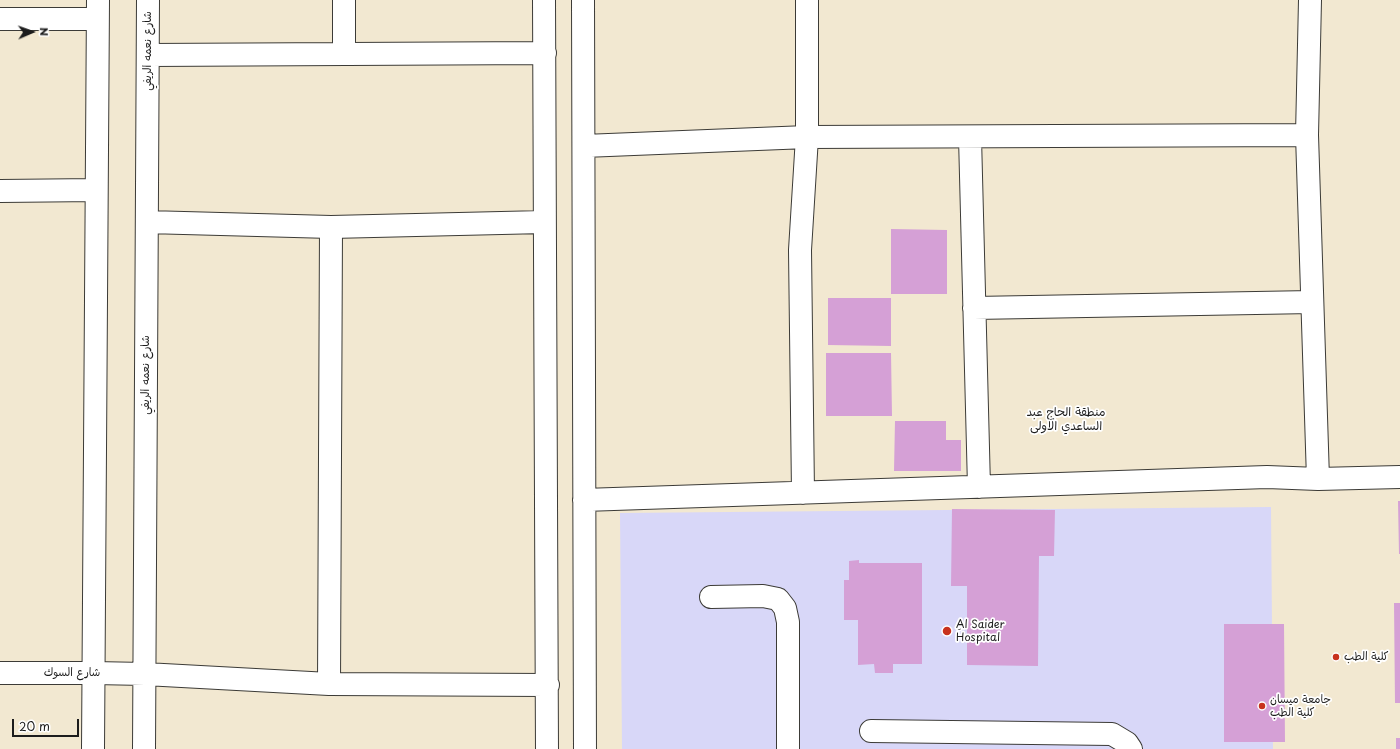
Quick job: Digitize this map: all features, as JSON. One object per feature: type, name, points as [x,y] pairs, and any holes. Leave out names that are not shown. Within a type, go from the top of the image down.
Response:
[{"type":"street","name":"شارع نعمه الريفي","points":[[144,749],[148,0]]},
{"type":"street","points":[[344,0],[344,54]]},
{"type":"street","points":[[544,0],[548,749]]},
{"type":"street","points":[[583,0],[585,749]]},
{"type":"street","points":[[803,493],[800,250],[807,137],[807,0]]},
{"type":"street","points":[[1310,0],[1307,135],[1318,479]]},
{"type":"street","points":[[0,19],[97,9],[93,749]]},
{"type":"street","points":[[148,55],[544,53]]},
{"type":"street","points":[[584,146],[807,137],[1307,135]]},
{"type":"street","points":[[970,137],[979,487]]},
{"type":"street","points":[[0,191],[96,190]]},
{"type":"street","points":[[147,222],[331,227],[544,222]]},
{"type":"street","points":[[329,684],[331,227]]},
{"type":"street","points":[[974,308],[1312,302]]},
{"type":"street","points":[[584,500],[1267,477],[1318,479],[1400,477]]},
{"type":"street","points":[[711,597],[763,596],[778,599],[785,608],[788,622],[788,749]]},
{"type":"street","name":"شارع السوك","points":[[0,673],[144,674],[329,684],[548,684]]},
{"type":"street","points":[[871,731],[1112,734],[1127,743],[1131,749]]},
{"type":"shaded area","name":"ِAl Saider Hospital","points":[[1271,507],[1273,749],[622,749],[620,513]]},
{"type":"building","points":[[891,229],[947,230],[947,294],[891,294]]},
{"type":"building","points":[[828,298],[891,298],[891,346],[828,345]]},
{"type":"building","points":[[826,353],[891,353],[892,416],[826,416]]},
{"type":"building","points":[[895,421],[946,421],[946,440],[961,440],[961,471],[894,471]]},
{"type":"building","points":[[1398,501],[1400,501],[1400,554],[1399,554]]},
{"type":"building","points":[[952,509],[1055,510],[1054,556],[1039,556],[1038,666],[967,665],[967,586],[951,586]]},
{"type":"building","points":[[859,560],[859,563],[922,563],[922,664],[893,664],[893,673],[875,673],[874,664],[858,665],[858,620],[844,620],[844,580],[849,580],[849,561]]},
{"type":"building","points":[[1394,603],[1400,603],[1400,703],[1395,703]]},
{"type":"building","points":[[1224,624],[1284,624],[1285,742],[1224,742]]},
{"type":"building","points":[[1396,738],[1400,738],[1400,749],[1396,749]]},
{"type":"place","name":"ِAl Saider Hospital","points":[[947,631]]},
{"type":"place","name":"كلية الطب","points":[[1336,657]]},
{"type":"place","name":"جامعة ميسان كلية الطب","points":[[1262,706]]},
{"type":"district","name":"منطقة الحاج عبد الساعدي الاولى","points":[[1066,420]]}]
